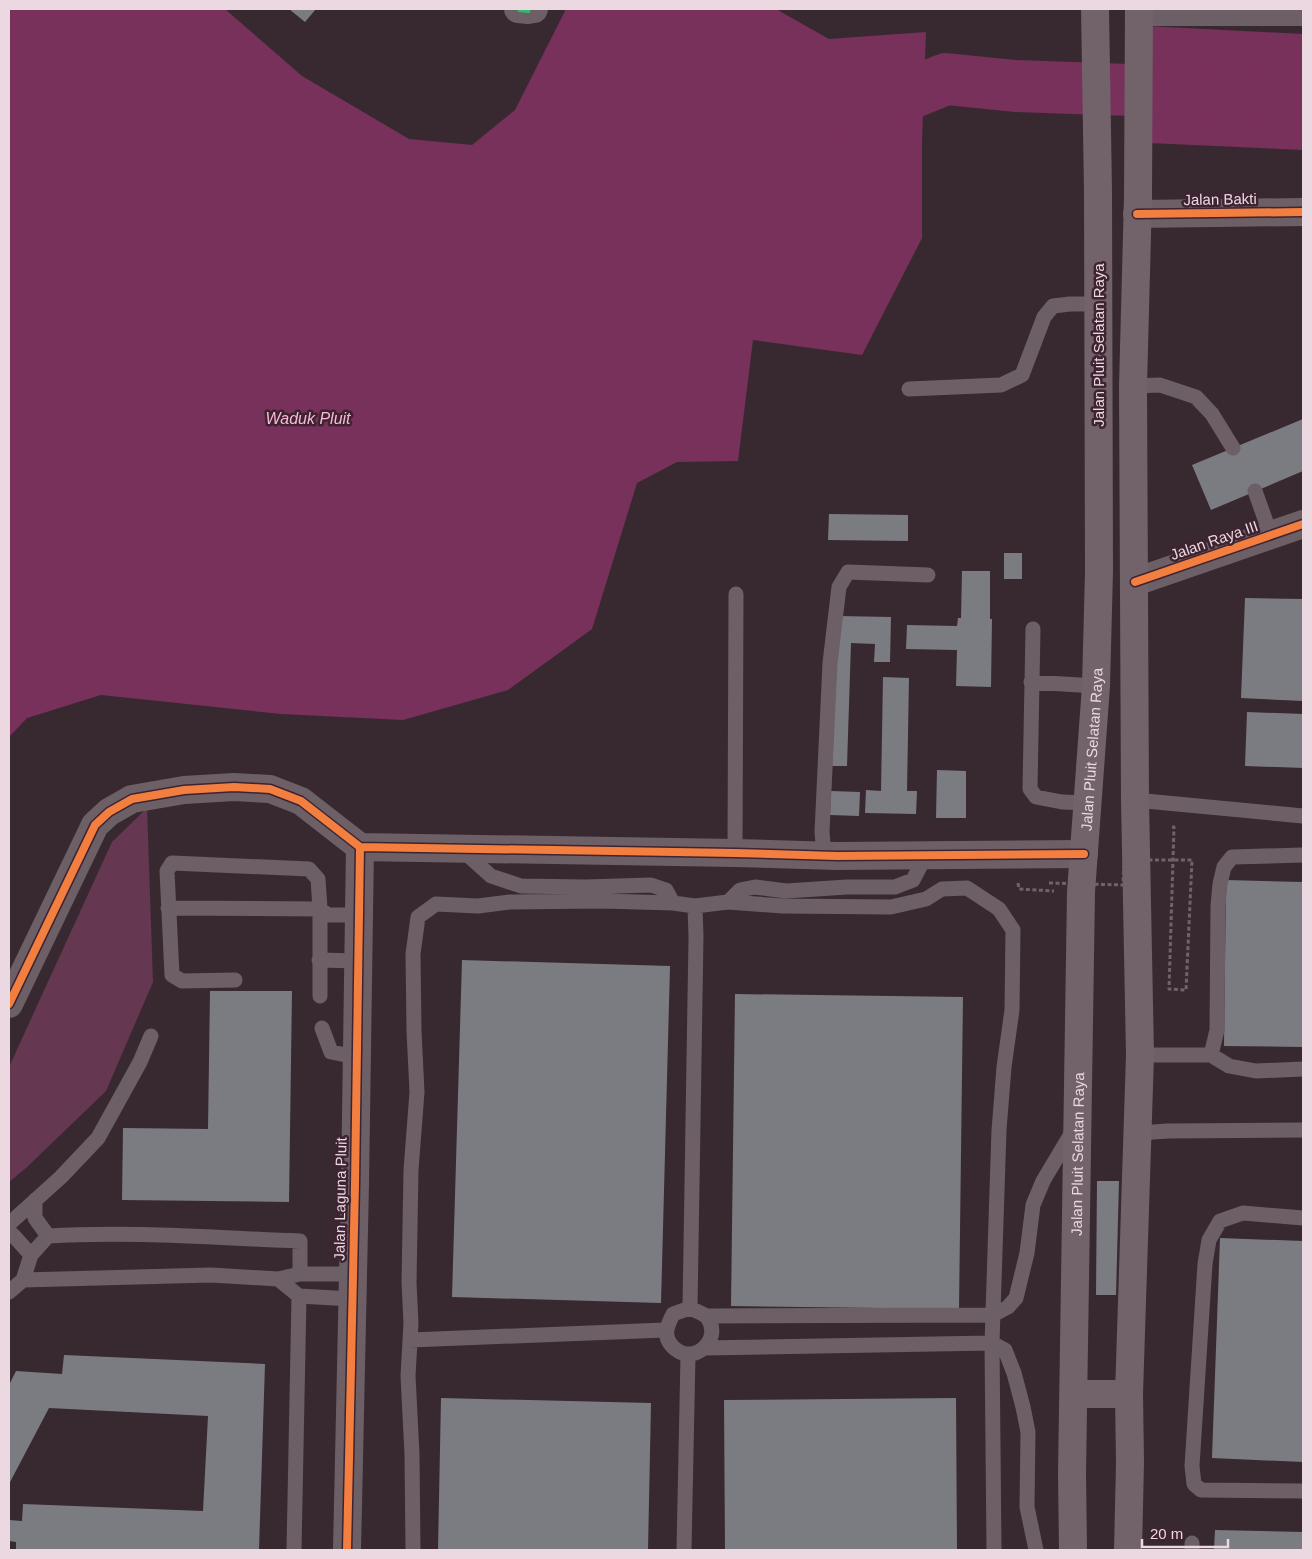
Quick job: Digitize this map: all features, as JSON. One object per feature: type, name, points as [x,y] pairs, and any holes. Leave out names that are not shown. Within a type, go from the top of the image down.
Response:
[{"type":"highway","points":[[1128,1550],[1129,1394],[1140,1055],[1137,824],[1135,800],[1133,386],[1138,206],[1139,14]]},
{"type":"highway","name":"Jalan Pluit Selatan Raya","points":[[1073,1550],[1081,892],[1096,686],[1099,571],[1098,191],[1095,18]]},
{"type":"highway","points":[[1074,1394],[1129,1394]]},
{"type":"street","points":[[518,9],[534,9]]},
{"type":"street","points":[[1139,14],[1303,12]]},
{"type":"street","name":"Jalan Bakti","points":[[1138,206],[1303,212]]},
{"type":"street","name":"Jalan Raya III","points":[[1135,582],[1303,524]]},
{"type":"street","points":[[9,1004],[94,825],[109,812],[132,799],[184,790],[234,787],[270,789],[301,802],[360,847],[824,855],[1084,854]]},
{"type":"street","name":"Jalan Laguna Pluit","points":[[347,1550],[360,847]]},
{"type":"lane","points":[[908,389],[1001,385],[1022,375],[1044,317],[1053,306],[1098,304]]},
{"type":"lane","points":[[1133,386],[1160,385],[1196,397],[1212,414],[1233,448]]},
{"type":"lane","points":[[1255,491],[1271,536]]},
{"type":"lane","points":[[824,855],[822,832],[830,663],[839,587],[848,572],[928,576]]},
{"type":"lane","points":[[735,853],[736,594]]},
{"type":"lane","points":[[1033,629],[1030,790],[1036,797],[1086,804]]},
{"type":"lane","points":[[1031,682],[1096,686]]},
{"type":"lane","points":[[1135,800],[1303,816]]},
{"type":"lane","points":[[461,848],[491,876],[521,886],[651,885],[666,890],[673,903]]},
{"type":"lane","points":[[728,902],[740,890],[755,887],[786,890],[896,887],[912,880],[926,855]]},
{"type":"lane","points":[[1211,1055],[1217,1030],[1218,906],[1221,874],[1224,867],[1232,857],[1303,855]]},
{"type":"lane","points":[[235,980],[182,981],[172,975],[167,871],[172,863],[309,869],[318,880],[320,996]]},
{"type":"lane","points":[[413,1550],[412,1454],[408,1376],[411,1179],[417,1092],[413,954],[418,917],[436,904],[478,906],[510,902],[602,901],[673,903],[695,906],[728,902],[784,906],[891,907],[926,899],[942,889],[967,888],[999,909],[1013,930],[1012,1010],[1004,1067],[999,1130],[992,1343],[994,1550]]},
{"type":"lane","points":[[690,1308],[695,906]]},
{"type":"lane","points":[[168,908],[320,909],[328,915],[359,914]]},
{"type":"lane","points":[[319,960],[358,961]]},
{"type":"lane","points":[[322,1028],[331,1052],[356,1057]]},
{"type":"lane","points":[[9,1224],[61,1176],[98,1138],[140,1062],[150,1036]]},
{"type":"lane","points":[[1140,1055],[1211,1055],[1229,1066],[1256,1071],[1303,1069]]},
{"type":"lane","points":[[706,1316],[711,1327],[711,1338],[705,1348],[697,1353],[688,1355],[677,1351],[668,1342],[665,1330],[673,1314],[690,1308],[706,1316],[993,1315],[1008,1307],[1016,1298],[1027,1252],[1033,1205],[1043,1181],[1078,1122]]},
{"type":"lane","points":[[1138,1134],[1168,1131],[1303,1130]]},
{"type":"lane","points":[[35,1200],[35,1218],[48,1236]]},
{"type":"lane","points":[[1303,1218],[1243,1214],[1220,1221],[1209,1240],[1205,1264],[1192,1466],[1194,1484],[1201,1490],[1303,1491]]},
{"type":"lane","points":[[9,1292],[23,1280],[31,1255],[48,1236],[77,1234],[300,1241],[300,1274]]},
{"type":"lane","points":[[9,1235],[12,1235],[31,1255]]},
{"type":"lane","points":[[23,1280],[211,1275],[278,1279],[300,1274],[353,1286]]},
{"type":"lane","points":[[278,1279],[299,1296],[353,1286]]},
{"type":"lane","points":[[294,1550],[299,1296]]},
{"type":"lane","points":[[410,1340],[665,1330]]},
{"type":"lane","points":[[705,1348],[992,1343],[1005,1350],[1014,1373],[1028,1432],[1027,1507],[1036,1550]]},
{"type":"lane","points":[[684,1550],[688,1355]]},
{"type":"path","points":[[1041,883],[1123,885],[1124,860],[1192,860],[1186,990],[1169,989],[1174,827],[1164,826]]},
{"type":"path","points":[[1026,882],[1018,881],[1019,889],[1056,891]]},
{"type":"shaded area","points":[[147,808],[153,982],[106,1091],[9,1182],[9,1067],[112,842]]},
{"type":"water","name":"Waduk Pluit","points":[[9,9],[225,9],[302,76],[409,139],[472,145],[515,110],[566,9],[776,9],[829,39],[926,32],[922,141],[922,238],[862,355],[753,340],[738,461],[677,462],[637,483],[592,629],[508,690],[403,720],[281,714],[101,695],[27,718],[9,737]]},
{"type":"water","points":[[1146,26],[1303,34],[1303,150],[1148,143]]},
{"type":"building","points":[[289,9],[316,9],[305,22]]},
{"type":"building","points":[[1303,419],[1303,471],[1211,510],[1192,465]]},
{"type":"building","points":[[829,514],[908,515],[908,541],[828,540]]},
{"type":"building","points":[[1004,553],[1022,553],[1022,579],[1004,579]]},
{"type":"building","points":[[962,571],[990,571],[990,619],[992,619],[991,687],[956,686],[957,650],[906,649],[907,625],[957,626],[958,618],[961,618]]},
{"type":"building","points":[[1245,598],[1303,599],[1303,701],[1241,698]]},
{"type":"building","points":[[838,616],[891,617],[890,662],[874,662],[875,644],[851,643],[847,766],[832,766]]},
{"type":"building","points":[[883,677],[909,678],[907,791],[917,791],[916,814],[865,813],[866,790],[881,791]]},
{"type":"building","points":[[1247,712],[1303,714],[1303,768],[1245,766]]},
{"type":"building","points":[[937,770],[966,771],[966,818],[936,818]]},
{"type":"building","points":[[831,791],[860,792],[859,816],[830,815]]},
{"type":"building","points":[[1226,880],[1303,882],[1303,1047],[1224,1046]]},
{"type":"building","points":[[462,960],[670,966],[661,1303],[452,1297]]},
{"type":"building","points":[[210,991],[292,991],[289,1202],[122,1200],[123,1128],[208,1129]]},
{"type":"building","points":[[735,994],[963,997],[959,1309],[731,1306]]},
{"type":"building","points":[[1097,1181],[1119,1181],[1116,1295],[1096,1295]]},
{"type":"building","points":[[1220,1238],[1303,1241],[1303,1462],[1212,1458]]},
{"type":"building","points":[[64,1355],[265,1364],[259,1550],[16,1550],[16,1542],[9,1541],[9,1520],[22,1521],[23,1504],[203,1511],[208,1416],[49,1408],[9,1484],[9,1385],[16,1371],[62,1374]]},
{"type":"building","points":[[441,1398],[651,1403],[648,1550],[438,1550]]},
{"type":"building","points":[[956,1398],[957,1550],[725,1550],[724,1400]]},
{"type":"building","points":[[1215,1530],[1303,1532],[1303,1550],[1214,1550]]},
{"type":"waterway","points":[[857,115],[946,79],[1015,86],[1303,96]]},
{"type":"marked path","points":[[518,9],[534,9]]},
{"type":"cycle path","points":[[1137,214],[1303,212]]},
{"type":"cycle path","points":[[1135,582],[1303,524]]},
{"type":"cycle path","points":[[9,1004],[95,825],[109,812],[132,799],[184,790],[234,787],[270,789],[301,801],[360,847],[837,856],[1084,854]]},
{"type":"cycle path","points":[[347,1550],[360,847]]}]
